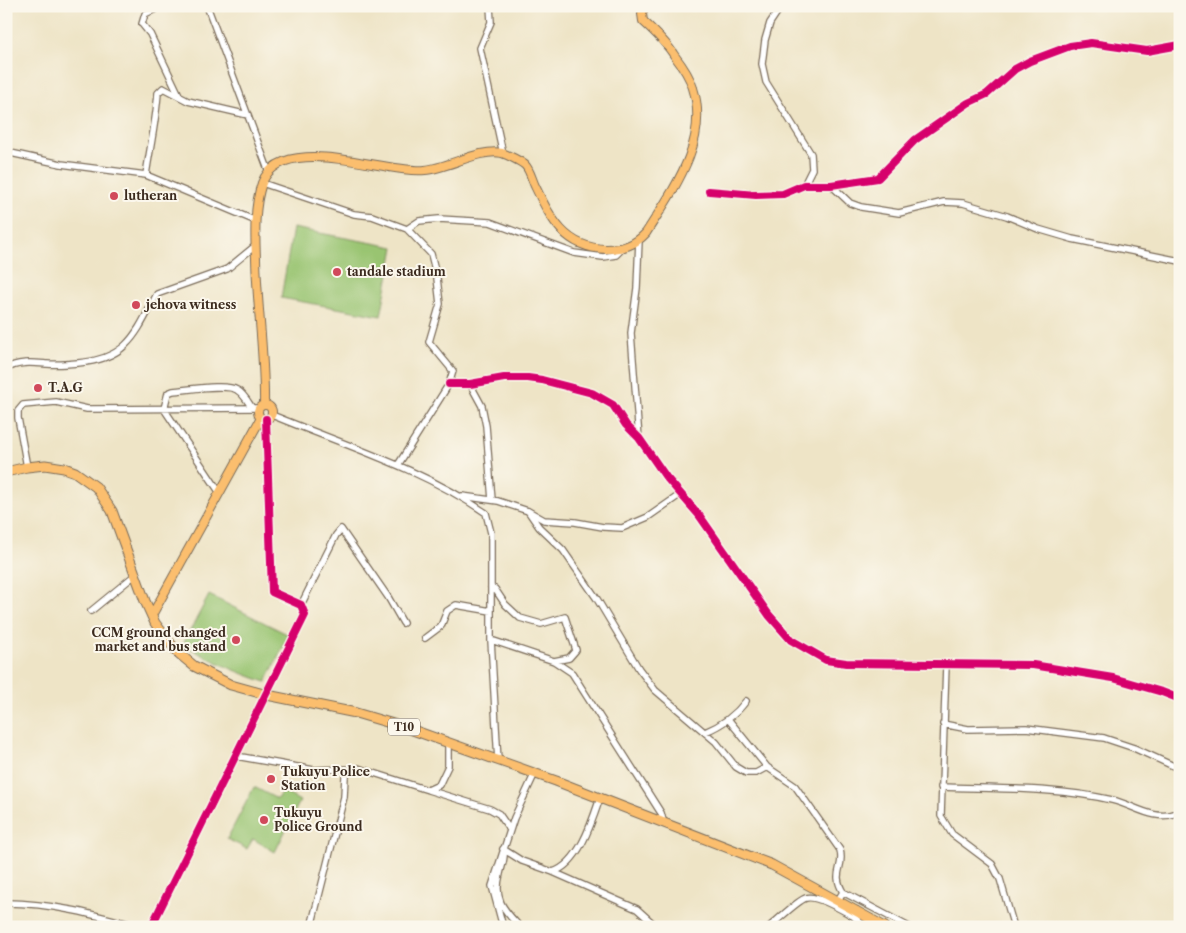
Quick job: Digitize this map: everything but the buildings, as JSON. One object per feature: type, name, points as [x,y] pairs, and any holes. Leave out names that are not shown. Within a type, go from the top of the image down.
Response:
[{"type":"highway","name":"T10","points":[[6,472],[45,465],[64,468],[75,472],[96,487],[112,512],[155,623],[177,652],[194,666],[231,685],[266,695],[356,712],[535,773],[772,865],[840,896],[855,913],[886,927]]},
{"type":"main road","points":[[266,418],[258,414],[264,384],[255,246],[258,203],[262,183],[269,172],[280,164],[300,157],[327,157],[371,165],[422,170],[433,169],[490,152],[503,154],[526,166],[548,213],[560,229],[575,242],[592,248],[623,248],[639,240],[646,232],[684,172],[695,135],[697,113],[693,87],[674,54],[644,20],[642,14],[644,6]]},
{"type":"main road","points":[[152,615],[220,493],[266,418],[270,407],[259,407]]},
{"type":"street","points":[[162,6],[153,8],[145,14],[142,24],[150,34],[180,97]]},
{"type":"street","points":[[207,6],[269,172]]},
{"type":"street","points":[[490,6],[491,22],[480,48],[503,154]]},
{"type":"street","points":[[777,6],[778,11],[770,23],[765,40],[762,64],[766,82],[810,154],[812,169],[804,185]]},
{"type":"street","points":[[709,192],[783,194],[804,185],[831,185],[878,178],[915,140],[968,103],[987,94],[1015,70],[1030,61],[1070,46],[1091,43],[1147,51],[1180,45]]},
{"type":"street","points":[[146,175],[150,144],[156,119],[158,94],[163,88],[188,100],[248,115]]},
{"type":"street","points":[[6,152],[61,164],[146,175],[256,221]]},
{"type":"street","points":[[262,183],[354,214],[372,216],[407,228],[431,254],[438,278],[440,304],[429,342],[453,371],[449,384],[398,465]]},
{"type":"street","points":[[831,185],[850,203],[862,207],[899,213],[944,202],[963,203],[1008,216],[1038,229],[1180,261]]},
{"type":"street","points":[[407,228],[419,221],[439,219],[490,222],[574,253],[603,257],[616,256],[623,248]]},
{"type":"street","points":[[639,240],[637,288],[631,333],[639,438]]},
{"type":"street","points":[[6,369],[28,362],[58,365],[97,361],[114,355],[130,340],[141,325],[157,294],[227,269],[255,246]]},
{"type":"street","points":[[449,384],[470,384],[504,378],[528,378],[592,393],[614,405],[626,425],[639,438],[666,477],[699,515],[769,615],[791,640],[826,660],[846,663],[1033,665],[1113,678],[1180,698]]},
{"type":"street","points":[[470,384],[482,406],[486,426],[492,500]]},
{"type":"street","points":[[220,493],[164,410],[167,395],[170,391],[225,386],[239,391],[259,407]]},
{"type":"street","points":[[27,467],[18,418],[18,411],[23,405],[56,402],[86,409],[164,410],[259,407]]},
{"type":"street","points":[[151,927],[305,615],[301,605],[272,592],[266,418],[398,465],[460,495],[486,513],[491,533],[491,640],[498,760]]},
{"type":"street","points":[[460,495],[492,500],[528,511],[544,520],[622,528],[648,517],[680,494]]},
{"type":"street","points":[[528,511],[539,527],[563,550],[597,599],[624,645],[655,690],[716,742],[736,767],[746,773],[756,772],[767,767]]},
{"type":"street","points":[[301,605],[336,535],[342,529],[388,597],[403,623]]},
{"type":"street","points":[[91,611],[135,575]]},
{"type":"street","points":[[491,588],[495,589],[505,604],[520,618],[541,624],[565,617],[576,650],[569,658],[554,661]]},
{"type":"street","points":[[425,638],[441,626],[447,611],[456,604],[491,611]]},
{"type":"street","points":[[491,640],[554,661],[572,673],[661,813],[664,824]]},
{"type":"street","points":[[946,665],[941,816],[952,834],[992,864],[1000,879],[1014,927]]},
{"type":"street","points":[[705,732],[737,713],[746,701]]},
{"type":"street","points":[[728,719],[767,767],[795,786],[840,850],[842,858],[837,874],[840,896],[909,927]]},
{"type":"street","points":[[943,724],[968,729],[1026,728],[1104,738],[1134,748],[1180,769]]},
{"type":"street","points":[[428,790],[440,785],[448,766],[448,742]]},
{"type":"street","points":[[236,756],[314,770],[358,768],[490,809],[499,814],[510,830]]},
{"type":"street","points":[[311,927],[344,797],[345,776],[350,769]]},
{"type":"street","points":[[503,927],[492,886],[510,830],[535,773]]},
{"type":"street","points":[[941,787],[1037,790],[1113,800],[1167,817],[1177,814],[1180,807]]},
{"type":"street","points":[[553,872],[567,865],[587,834],[600,798]]},
{"type":"street","points":[[504,849],[522,861],[553,872],[637,910],[657,927]]},
{"type":"street","points":[[504,849],[505,858],[499,876],[498,893],[504,909],[520,927]]},
{"type":"street","points":[[769,927],[807,897],[855,913],[865,927]]},
{"type":"street","points":[[6,903],[24,903],[100,916],[140,927]]},
{"type":"green space","name":"tandale stadium","points":[[293,228],[394,247],[381,316],[281,298]]},
{"type":"green space","name":"CCM ground changed market and bus stand","points":[[209,595],[289,635],[266,682],[223,665],[183,644]]},
{"type":"green space","name":"Tukuyu Police Ground","points":[[254,787],[277,799],[282,791],[300,801],[275,852],[253,839],[247,849],[227,839]]},
{"type":"cycle path","points":[[709,191],[756,195],[783,194],[804,185],[831,185],[878,178],[915,140],[968,103],[987,94],[1015,69],[1030,61],[1070,46],[1091,43],[1147,51],[1180,45]]},
{"type":"cycle path","points":[[449,384],[470,384],[504,378],[528,378],[592,393],[613,405],[666,477],[699,515],[769,615],[791,640],[826,660],[846,663],[1033,665],[1113,678],[1180,699]]},
{"type":"cycle path","points":[[151,927],[305,615],[301,605],[272,592],[266,419]]},
{"type":"place","name":"lutheran","points":[[114,196]]},
{"type":"place","name":"tandale stadium","points":[[337,272]]},
{"type":"place","name":"jehova witness","points":[[136,305]]},
{"type":"place","name":"T.A.G","points":[[38,388]]},
{"type":"place","name":"CCM ground changed market and bus stand","points":[[236,640]]},
{"type":"place","name":"Tukuyu Police Station","points":[[271,779]]},
{"type":"place","name":"Tukuyu Police Ground","points":[[264,820]]}]
